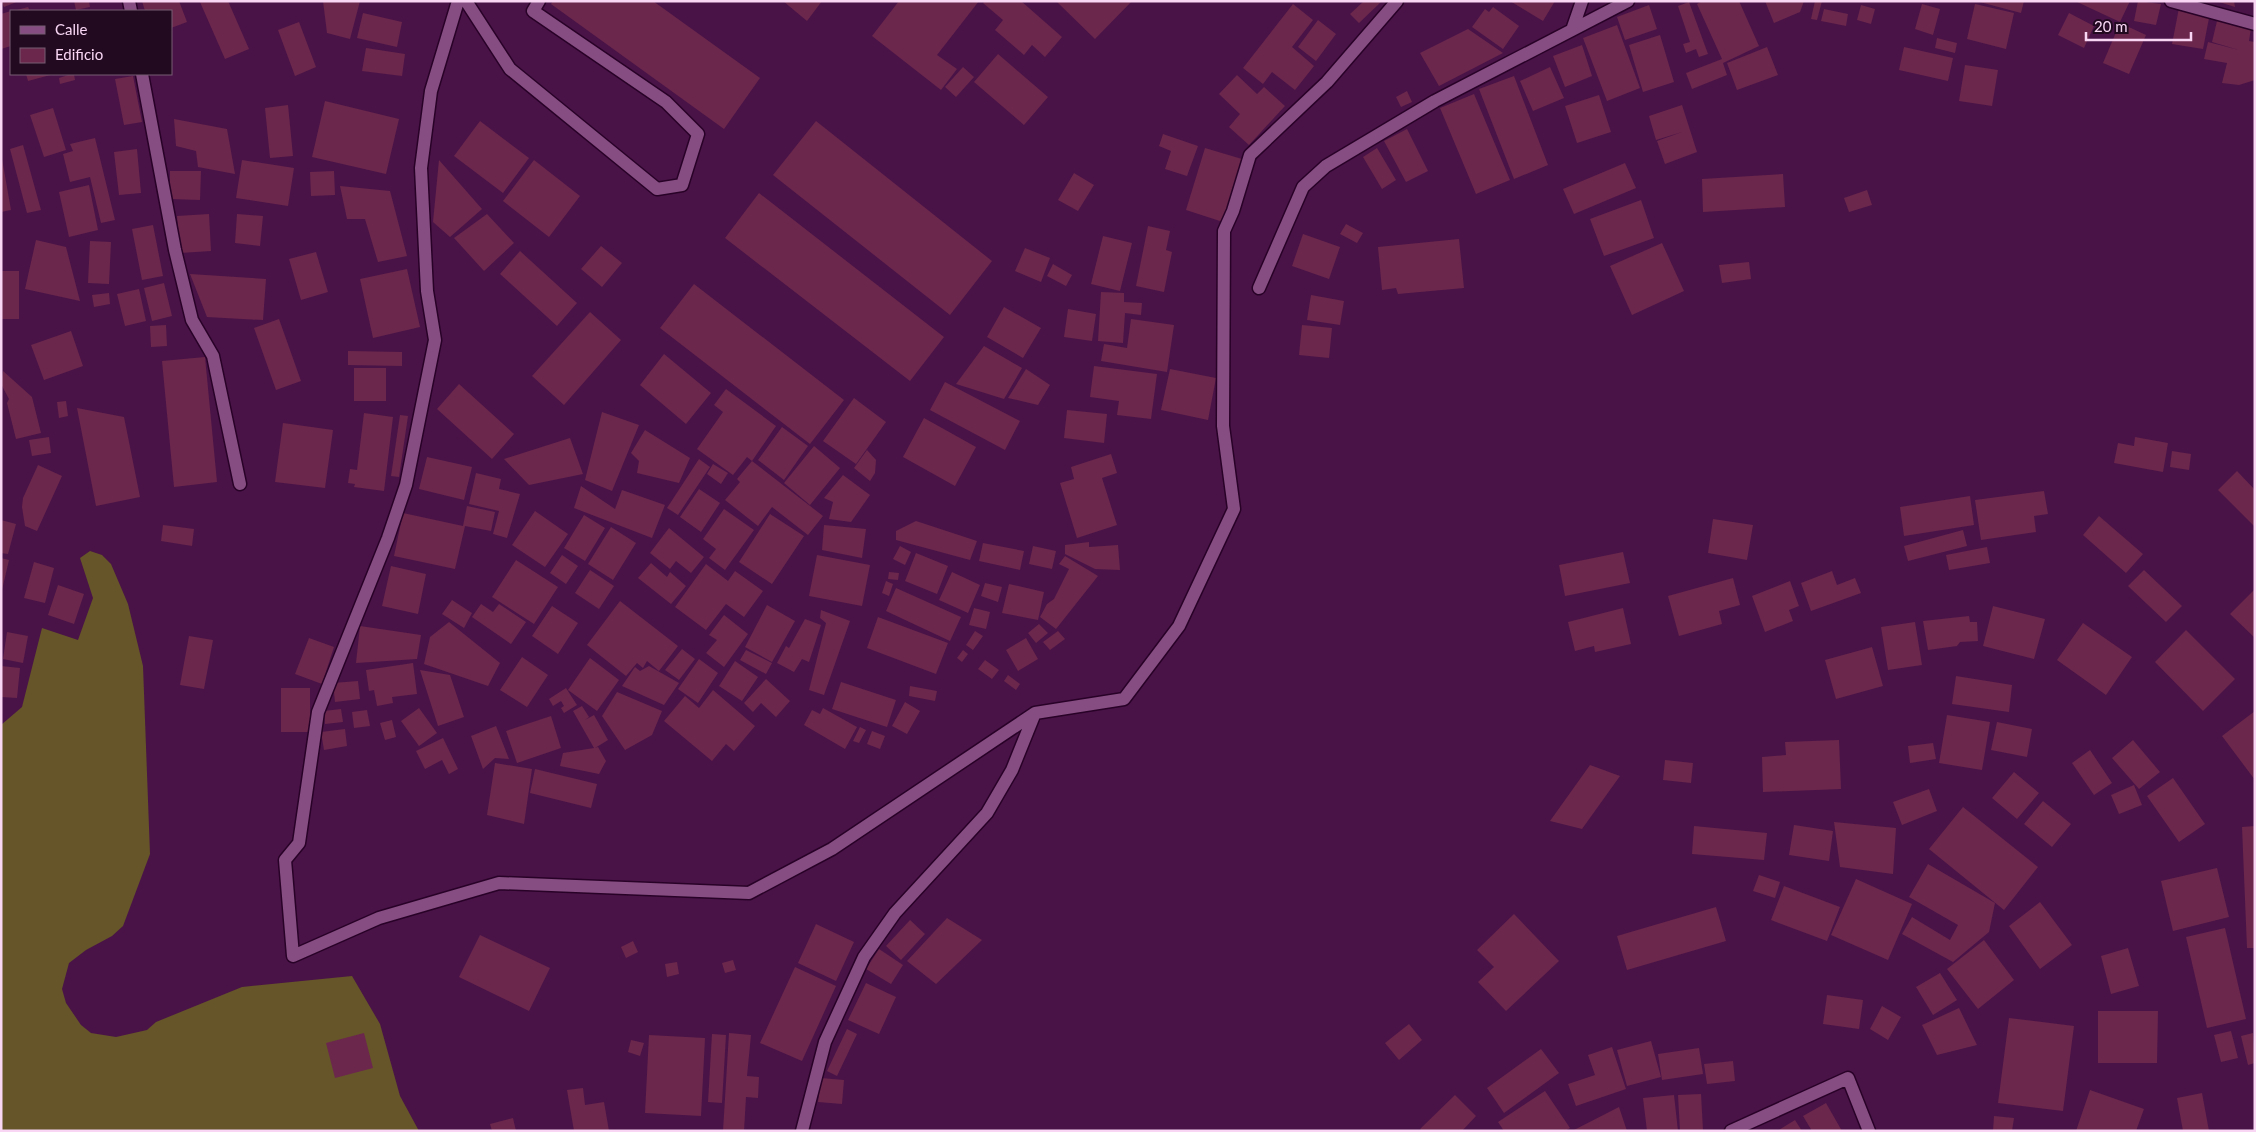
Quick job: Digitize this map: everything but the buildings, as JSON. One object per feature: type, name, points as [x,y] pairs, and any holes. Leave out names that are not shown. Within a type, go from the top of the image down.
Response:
[{"type":"street","points":[[458,1],[431,91],[421,168],[427,291],[435,340],[406,485],[388,538],[318,712],[299,843],[285,860],[293,956],[379,918],[498,882],[750,893],[832,849],[1034,714],[1124,699],[1179,626],[1234,509],[1224,426],[1224,231],[1233,212],[1250,155],[1327,82],[1397,1]]},
{"type":"street","points":[[466,1],[510,69],[657,189],[682,185],[698,134],[666,102],[533,10],[539,1]]},
{"type":"street","points":[[1572,30],[1582,1]]},
{"type":"street","points":[[1259,288],[1303,187],[1326,166],[1435,101],[1628,1]]},
{"type":"street","points":[[2171,1],[2255,24]]},
{"type":"street","points":[[142,75],[175,250],[192,320],[213,356],[240,484]]},
{"type":"street","points":[[802,1131],[825,1042],[864,957],[895,913],[987,814],[1012,770],[1034,714]]},
{"type":"street","points":[[1731,1131],[1848,1078],[1869,1131]]},
{"type":"shaded area","points":[[90,551],[102,555],[111,564],[128,604],[143,666],[150,854],[123,926],[112,936],[86,950],[69,963],[62,989],[66,1003],[81,1025],[91,1033],[116,1037],[147,1030],[156,1022],[242,987],[352,976],[380,1024],[400,1096],[419,1131],[1,1131],[1,725],[22,707],[42,628],[78,640],[93,598],[80,558]]}]
